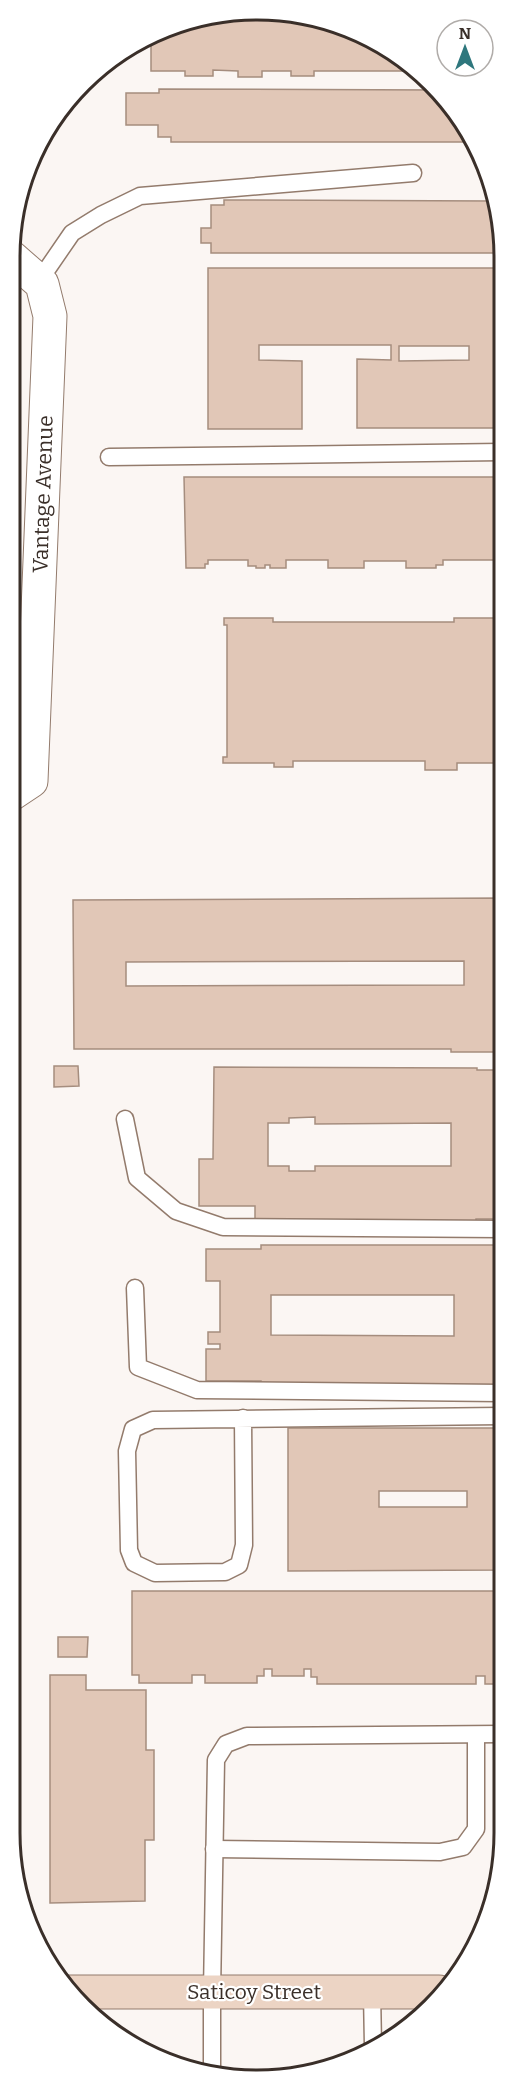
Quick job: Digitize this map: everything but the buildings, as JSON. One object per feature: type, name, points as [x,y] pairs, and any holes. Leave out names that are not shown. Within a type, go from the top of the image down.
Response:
[{"type":"main road","name":"Saticoy Street","points":[[81,1992],[432,1992]]},
{"type":"street","points":[[20,265],[39,281]]},
{"type":"street","name":"Vantage Avenue","points":[[21,788],[50,316],[42,284],[39,281]]},
{"type":"lane","points":[[39,281],[72,233],[101,215],[140,196],[413,173]]},
{"type":"lane","points":[[109,457],[494,452]]},
{"type":"lane","points":[[125,1119],[137,1178],[176,1211],[223,1227],[494,1229]]},
{"type":"lane","points":[[135,1288],[138,1367],[197,1390],[494,1394]]},
{"type":"lane","points":[[243,1418],[244,1545],[239,1565],[225,1572],[155,1573],[134,1563],[129,1550],[127,1451],[133,1429],[153,1420],[243,1418],[494,1416]]},
{"type":"lane","points":[[212,2065],[216,1760],[226,1744],[247,1736],[494,1734]]},
{"type":"lane","points":[[214,1849],[440,1852],[463,1847],[476,1829],[476,1735]]},
{"type":"lane","points":[[372,1992],[373,2039]]}]
